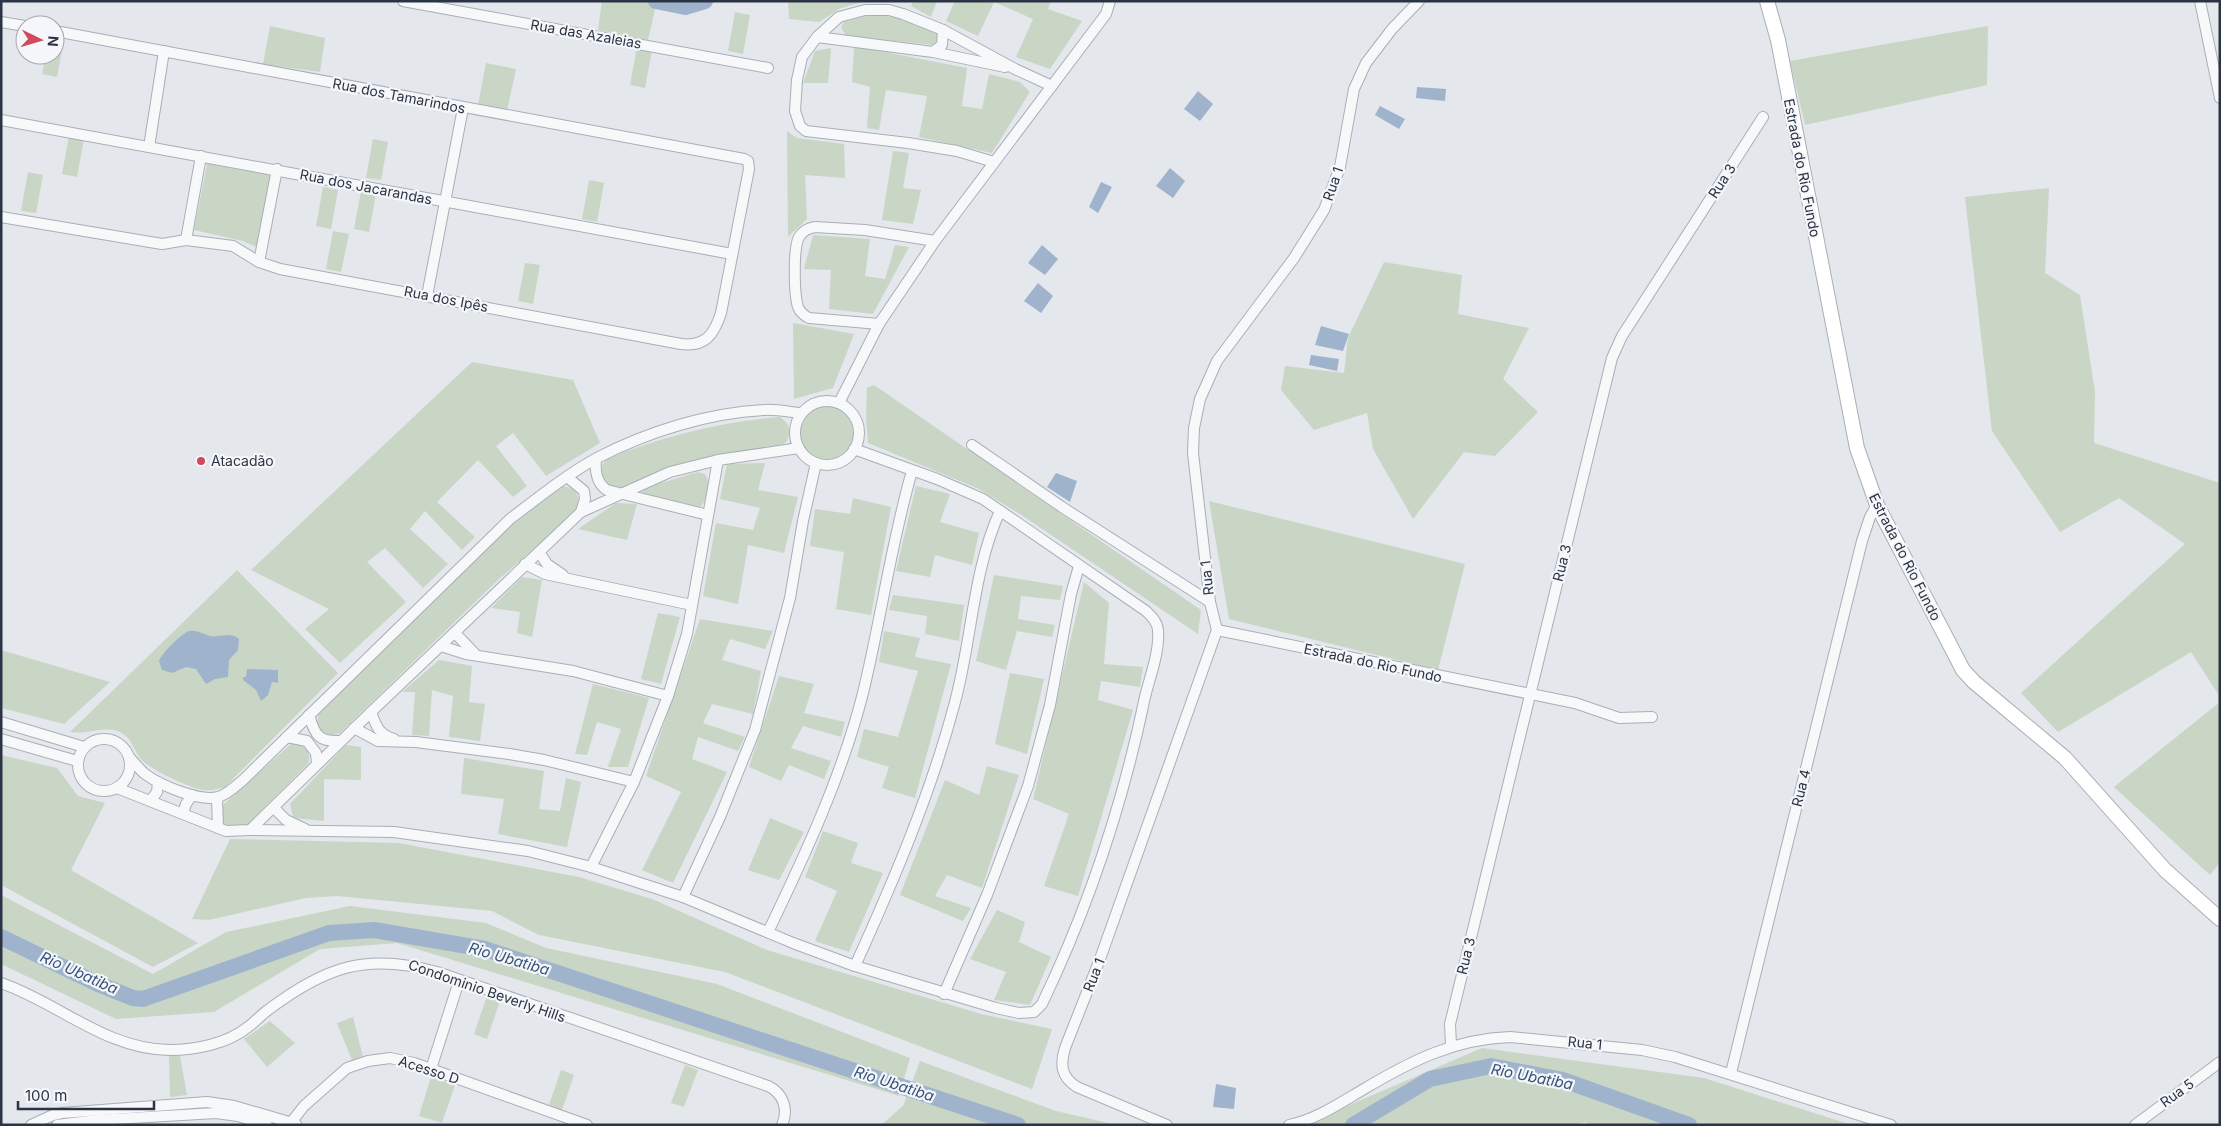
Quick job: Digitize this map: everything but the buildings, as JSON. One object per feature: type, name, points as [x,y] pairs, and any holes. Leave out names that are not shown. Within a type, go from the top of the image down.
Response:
[{"type":"street","name":"Rua das Azaleias","points":[[403,1],[768,68]]},
{"type":"street","points":[[839,403],[879,324],[994,162],[1106,14],[1110,1]]},
{"type":"street","name":"Rua 1","points":[[1167,1125],[1068,1082],[1064,1075],[1062,1062],[1065,1048],[1100,959],[1217,630],[1210,602],[1194,453],[1194,428],[1200,400],[1216,361],[1294,258],[1324,210],[1340,167],[1354,89],[1366,63],[1392,29],[1419,1]]},
{"type":"street","name":"Estrada do Rio Fundo","points":[[1767,1],[1778,40],[1857,448],[1877,505],[1963,670],[1974,682],[2075,768],[2118,820],[2165,870],[2220,918]]},
{"type":"street","points":[[2200,1],[2220,98]]},
{"type":"street","points":[[994,162],[957,151],[918,144],[806,130],[800,126],[795,112],[796,80],[802,57],[817,36],[839,17],[865,10],[889,10],[943,30],[1015,69],[1052,86]]},
{"type":"street","points":[[839,17],[835,31],[841,40]]},
{"type":"street","points":[[1,22],[15,24]]},
{"type":"street","points":[[934,52],[942,45],[943,30]]},
{"type":"street","name":"Rua dos Tamarindos","points":[[65,33],[744,159]]},
{"type":"street","points":[[817,36],[934,52],[1015,69]]},
{"type":"street","points":[[149,147],[164,51]]},
{"type":"street","points":[[427,296],[463,108]]},
{"type":"street","name":"Rua 3","points":[[1451,1045],[1450,1024],[1607,378],[1617,347],[1763,117]]},
{"type":"street","name":"Rua dos Jacarandas","points":[[1,120],[277,169],[444,203],[732,254]]},
{"type":"street","points":[[186,240],[201,156]]},
{"type":"street","name":"Rua dos Ipês","points":[[1,217],[162,244],[186,240],[233,246],[259,262],[296,272],[693,346],[707,339],[718,322],[749,169],[748,162],[744,159]]},
{"type":"street","points":[[259,262],[277,169]]},
{"type":"street","points":[[879,324],[808,318],[802,314],[797,302],[796,243],[800,236],[809,228],[816,226],[865,230],[936,242]]},
{"type":"street","points":[[829,401],[839,403],[848,409],[858,428],[858,439],[854,449],[847,457],[837,463],[826,465],[816,462],[803,454],[799,448],[795,430],[801,413],[809,406],[818,402],[829,401]]},
{"type":"street","points":[[801,413],[765,409],[714,418],[662,431],[596,459],[567,477],[510,519],[243,780],[217,798],[192,795],[158,782],[143,773],[125,750],[113,740],[97,739],[84,748],[77,761],[78,770],[86,785],[101,792],[117,788],[218,828],[236,832],[250,830],[345,830],[430,836],[528,851],[591,867],[683,897],[855,966],[944,994],[1018,1013],[1034,1012],[1047,994],[1073,934],[1115,820],[1135,747],[1157,644],[1158,630],[1153,618],[1146,611],[982,499],[854,449]]},
{"type":"street","points":[[972,445],[1062,507],[1210,602]]},
{"type":"street","points":[[250,830],[354,728],[581,512],[670,472],[718,460],[799,448]]},
{"type":"street","points":[[596,459],[595,470],[602,486],[620,494],[708,515]]},
{"type":"street","points":[[591,867],[634,782],[668,696],[687,634],[718,460]]},
{"type":"street","points":[[683,897],[720,817],[755,730],[790,598],[803,521],[816,462]]},
{"type":"street","points":[[768,932],[807,849],[840,767],[851,734],[873,649],[895,534],[912,471]]},
{"type":"street","points":[[567,477],[584,491],[585,499],[581,512]]},
{"type":"street","name":"Rua 4","points":[[1731,1074],[1862,541],[1870,517],[1877,505]]},
{"type":"street","points":[[855,966],[898,868],[935,772],[956,700],[986,546],[1000,511]]},
{"type":"street","points":[[539,552],[547,564],[566,577]]},
{"type":"street","points":[[525,564],[546,574],[692,605]]},
{"type":"street","points":[[944,994],[987,895],[1028,786],[1050,705],[1079,566]]},
{"type":"street","name":"Estrada do Rio Fundo","points":[[1217,630],[1575,703],[1618,718],[1652,717]]},
{"type":"street","points":[[455,633],[476,656]]},
{"type":"street","points":[[441,646],[458,653],[573,671],[668,696]]},
{"type":"street","points":[[371,712],[377,729],[383,735],[400,740],[544,760],[634,782]]},
{"type":"street","points":[[309,715],[315,733],[321,739],[341,742]]},
{"type":"street","points":[[1,722],[84,748]]},
{"type":"street","points":[[354,728],[378,741],[400,740]]},
{"type":"street","points":[[287,737],[307,741],[316,753],[317,764]]},
{"type":"street","points":[[1,739],[77,761]]},
{"type":"street","points":[[117,788],[128,774],[129,757]]},
{"type":"street","points":[[150,800],[156,792],[158,782]]},
{"type":"street","points":[[183,813],[192,795]]},
{"type":"street","points":[[217,798],[218,828]]},
{"type":"street","points":[[274,808],[286,820],[308,830]]},
{"type":"street","name":"Condominio Beverly Hills","points":[[1,982],[114,1040],[167,1050],[205,1046],[236,1035],[267,1010],[310,982],[354,965],[402,963],[437,972],[768,1086],[777,1091],[784,1100],[785,1116],[782,1125]]},
{"type":"street","points":[[431,1069],[459,981]]},
{"type":"street","name":"Rua 1","points":[[1289,1125],[1317,1116],[1402,1067],[1451,1045],[1491,1037],[1510,1037],[1600,1045],[1675,1057],[1891,1125]]},
{"type":"street","name":"Acesso D","points":[[292,1124],[304,1106],[347,1068],[361,1063],[400,1059],[587,1125]]},
{"type":"street","name":"Rua 5","points":[[2135,1125],[2220,1062]]},
{"type":"street","points":[[32,1125],[62,1113],[192,1103],[234,1106],[292,1124]]},
{"type":"street","points":[[192,1103],[193,1120]]},
{"type":"street","points":[[57,1125],[97,1120],[193,1120],[228,1114],[267,1125]]},
{"type":"green space","points":[[602,1],[646,1],[656,5],[648,40],[598,30]]},
{"type":"green space","points":[[788,1],[866,1],[841,8],[819,22],[789,19]]},
{"type":"green space","points":[[913,1],[937,1],[931,17],[911,6]]},
{"type":"green space","points":[[955,1],[1051,1],[1048,9],[1082,21],[1050,69],[1016,57],[1033,19],[994,2],[978,36],[946,21]]},
{"type":"green space","points":[[735,12],[750,15],[743,54],[728,51]]},
{"type":"green space","points":[[869,15],[900,17],[937,33],[937,40],[934,45],[846,36],[841,27],[844,22]]},
{"type":"green space","points":[[270,26],[325,38],[320,72],[263,64]]},
{"type":"green space","points":[[1988,26],[1987,85],[1805,125],[1790,61]]},
{"type":"green space","points":[[854,46],[967,68],[962,106],[982,109],[989,74],[1020,82],[1030,92],[992,153],[919,137],[927,96],[886,90],[879,130],[867,128],[870,87],[852,82]]},
{"type":"green space","points":[[637,47],[652,50],[645,88],[630,85]]},
{"type":"green space","points":[[831,48],[828,83],[803,83],[815,51]]},
{"type":"green space","points":[[486,63],[516,69],[507,111],[478,105]]},
{"type":"green space","points":[[44,65],[59,65],[57,77],[42,74]]},
{"type":"green space","points":[[787,131],[797,138],[844,144],[845,178],[805,175],[807,219],[788,237]]},
{"type":"green space","points":[[69,136],[84,139],[77,177],[62,174]]},
{"type":"green space","points":[[373,139],[388,142],[381,180],[366,178]]},
{"type":"green space","points":[[893,151],[909,153],[903,188],[921,190],[913,224],[882,220]]},
{"type":"green space","points":[[208,159],[265,170],[271,175],[259,248],[243,241],[194,230]]},
{"type":"green space","points":[[28,172],[43,175],[36,213],[21,211]]},
{"type":"green space","points":[[589,180],[604,183],[597,222],[582,219]]},
{"type":"green space","points":[[323,187],[338,190],[331,229],[316,226]]},
{"type":"green space","points":[[2049,188],[2045,273],[2080,295],[2095,392],[2094,443],[2220,483],[2220,697],[2191,652],[2058,732],[2021,693],[2185,544],[2119,498],[2060,532],[1992,431],[1965,197]]},
{"type":"green space","points":[[361,191],[376,194],[369,232],[354,229]]},
{"type":"green space","points":[[333,231],[349,234],[341,272],[326,269]]},
{"type":"green space","points":[[813,235],[870,239],[865,276],[885,279],[895,245],[909,247],[873,314],[829,309],[831,270],[804,269]]},
{"type":"green space","points":[[1384,262],[1462,275],[1458,314],[1529,328],[1503,379],[1538,412],[1495,456],[1464,452],[1413,519],[1373,449],[1367,413],[1314,430],[1281,390],[1285,366],[1344,373],[1348,338]]},
{"type":"green space","points":[[525,263],[540,265],[533,304],[518,301]]},
{"type":"green space","points":[[793,323],[854,334],[833,388],[794,399]]},
{"type":"green space","points":[[472,362],[573,380],[600,443],[546,476],[513,433],[496,446],[527,486],[513,497],[478,460],[437,502],[475,537],[462,550],[425,511],[410,529],[448,564],[423,588],[385,548],[367,562],[406,602],[340,663],[305,629],[329,609],[251,570]]},
{"type":"green space","points":[[874,385],[1201,610],[1198,634],[1023,516],[979,489],[868,443],[866,416],[867,388]]},
{"type":"green space","points":[[822,405],[832,405],[847,413],[853,422],[855,433],[853,444],[847,453],[832,461],[822,461],[811,456],[804,449],[799,438],[799,428],[804,417],[811,410]]},
{"type":"green space","points":[[780,417],[787,423],[790,432],[787,441],[780,447],[705,458],[668,469],[620,488],[605,484],[602,477],[601,468],[607,459],[649,443],[714,426]]},
{"type":"green space","points":[[765,463],[758,490],[798,497],[784,553],[748,545],[738,604],[703,596],[716,523],[753,530],[760,508],[720,499],[727,464]]},
{"type":"green space","points":[[698,472],[705,474],[708,482],[707,496],[700,507],[642,494],[644,488]]},
{"type":"green space","points":[[562,486],[571,489],[577,494],[579,501],[578,511],[499,579],[340,733],[329,735],[323,732],[317,722],[319,711],[512,522]]},
{"type":"green space","points":[[916,486],[950,494],[940,522],[979,533],[972,565],[935,555],[930,577],[896,571]]},
{"type":"green space","points":[[853,498],[891,507],[871,615],[836,609],[844,552],[810,546],[815,509],[850,514]]},
{"type":"green space","points":[[1209,501],[1465,564],[1438,670],[1229,619]]},
{"type":"green space","points":[[616,503],[637,504],[627,540],[578,529]]},
{"type":"green space","points":[[237,570],[338,673],[225,787],[203,790],[160,773],[141,759],[130,741],[120,732],[108,729],[70,732]]},
{"type":"green space","points":[[994,575],[1063,586],[1060,600],[1021,596],[1018,619],[1055,625],[1052,637],[1017,631],[1006,670],[976,661]]},
{"type":"green space","points":[[522,577],[542,580],[532,637],[517,633],[520,612],[491,608]]},
{"type":"green space","points":[[1084,582],[1109,603],[1104,664],[1143,667],[1140,687],[1101,681],[1098,700],[1133,710],[1078,896],[1044,886],[1069,814],[1033,799]]},
{"type":"green space","points":[[893,595],[964,605],[959,641],[925,634],[927,616],[889,610]]},
{"type":"green space","points":[[658,613],[680,617],[661,684],[641,679]]},
{"type":"green space","points":[[700,619],[773,631],[765,649],[730,639],[722,660],[761,671],[753,714],[712,704],[703,723],[745,737],[738,751],[698,737],[692,759],[727,772],[673,883],[642,870],[681,792],[646,776]]},
{"type":"green space","points":[[884,631],[920,638],[915,657],[951,664],[915,798],[882,788],[889,767],[857,757],[864,729],[898,737],[918,671],[879,662]]},
{"type":"green space","points":[[1,650],[110,682],[64,724],[1,708]]},
{"type":"green space","points":[[439,660],[472,666],[469,702],[485,704],[480,741],[449,737],[453,696],[432,690],[429,736],[412,735],[415,692],[402,692]]},
{"type":"green space","points":[[1010,673],[1044,679],[1027,754],[995,744]]},
{"type":"green space","points":[[779,676],[814,684],[804,713],[845,722],[841,737],[803,726],[791,748],[831,761],[824,779],[789,765],[781,781],[749,767]]},
{"type":"green space","points":[[593,684],[649,698],[628,767],[608,767],[621,729],[597,722],[587,755],[575,754]]},
{"type":"green space","points":[[2220,702],[2220,862],[2210,875],[2114,787]]},
{"type":"green space","points":[[292,743],[301,745],[306,749],[309,755],[308,764],[246,826],[226,826],[221,820],[223,805]]},
{"type":"green space","points":[[346,745],[361,747],[361,780],[324,779],[324,821],[293,818],[290,804]]},
{"type":"green space","points":[[1,755],[57,768],[78,796],[105,803],[71,870],[198,943],[153,967],[1,885]]},
{"type":"green space","points":[[464,758],[544,771],[539,809],[560,811],[566,778],[581,782],[567,847],[498,834],[504,799],[461,794]]},
{"type":"green space","points":[[987,766],[1019,775],[982,888],[947,875],[935,896],[971,908],[963,921],[900,895],[945,780],[979,795]]},
{"type":"green space","points":[[770,818],[804,832],[779,880],[748,870]]},
{"type":"green space","points":[[823,831],[858,843],[851,863],[883,873],[849,952],[815,941],[837,891],[805,877]]},
{"type":"green space","points":[[230,839],[399,843],[579,877],[652,899],[767,950],[981,1014],[1052,1029],[1032,1089],[725,972],[539,935],[492,911],[337,896],[306,898],[209,920],[192,919]]},
{"type":"green space","points":[[1,895],[153,974],[226,932],[350,906],[486,923],[546,948],[717,984],[910,1058],[899,1096],[397,943],[320,949],[214,1012],[116,1019],[1,964]]},
{"type":"green space","points":[[997,910],[1025,922],[1019,942],[1051,957],[1030,1005],[994,1000],[1006,972],[970,959]]},
{"type":"green space","points":[[487,996],[500,1001],[487,1039],[474,1034]]},
{"type":"green space","points":[[353,1017],[363,1057],[352,1060],[337,1023]]},
{"type":"green space","points":[[270,1021],[295,1043],[267,1067],[244,1039]]},
{"type":"green space","points":[[1482,1048],[1704,1078],[1852,1125],[1591,1125],[1585,1122],[1576,1125],[1303,1125]]},
{"type":"green space","points":[[169,1056],[180,1056],[187,1095],[170,1097]]},
{"type":"green space","points":[[920,1061],[1056,1111],[1117,1125],[881,1125],[903,1106]]},
{"type":"green space","points":[[685,1065],[698,1070],[684,1107],[671,1103]]},
{"type":"green space","points":[[561,1070],[574,1075],[561,1113],[548,1108]]},
{"type":"green space","points":[[431,1077],[455,1085],[442,1123],[419,1116]]},
{"type":"water","points":[[1417,87],[1446,89],[1445,101],[1416,98]]},
{"type":"water","points":[[1198,91],[1213,104],[1200,121],[1184,109]]},
{"type":"water","points":[[1380,106],[1405,119],[1399,129],[1375,115]]},
{"type":"water","points":[[1170,168],[1185,181],[1173,198],[1156,186]]},
{"type":"water","points":[[1101,182],[1112,187],[1098,213],[1089,207]]},
{"type":"water","points":[[1042,245],[1058,259],[1045,275],[1028,263]]},
{"type":"water","points":[[1038,283],[1053,296],[1041,313],[1024,301]]},
{"type":"water","points":[[1321,326],[1349,334],[1343,351],[1315,345]]},
{"type":"water","points":[[1311,355],[1339,359],[1337,371],[1309,365]]},
{"type":"water","points":[[1056,473],[1077,481],[1070,502],[1047,487]]},
{"type":"water","points":[[189,631],[210,636],[232,635],[239,639],[238,650],[229,660],[228,677],[215,679],[206,684],[196,669],[186,667],[172,673],[162,670],[159,661],[161,658],[177,640]]},
{"type":"water","points":[[247,669],[278,670],[278,683],[272,682],[268,695],[261,701],[256,690],[243,680],[243,677],[246,677]]},
{"type":"water","points":[[1216,1084],[1236,1088],[1234,1109],[1213,1107]]},
{"type":"waterway","points":[[656,1],[685,7],[705,1]]},
{"type":"waterway","name":"Rio Ubatiba","points":[[1,937],[98,984],[133,998],[143,999],[329,933],[374,930],[485,949],[1018,1125]]},
{"type":"waterway","name":"Rio Ubatiba","points":[[1353,1125],[1430,1079],[1491,1066],[1563,1080],[1689,1125]]},
{"type":"place","name":"Atacadão","points":[[201,461]]}]
